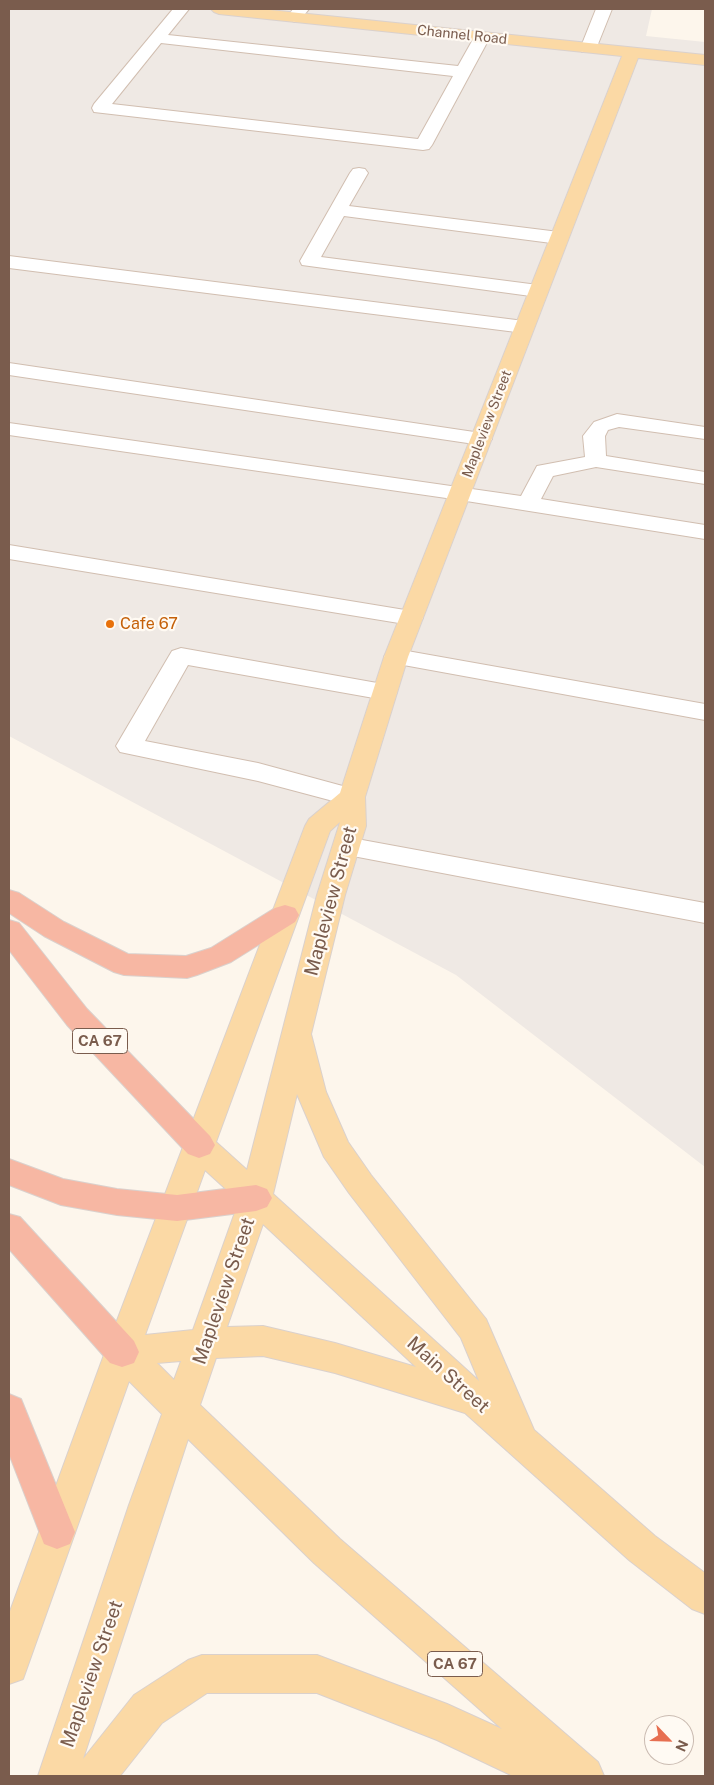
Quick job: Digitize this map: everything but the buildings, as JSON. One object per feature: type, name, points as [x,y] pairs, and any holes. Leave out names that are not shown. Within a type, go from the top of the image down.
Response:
[{"type":"highway","points":[[9,900],[54,929],[124,964],[188,967],[221,955],[285,915]]},
{"type":"highway","name":"CA 67","points":[[9,930],[77,1017],[199,1145]]},
{"type":"highway","points":[[9,1172],[61,1192],[117,1202],[177,1208],[256,1198]]},
{"type":"highway","name":"CA 67","points":[[9,1227],[122,1352]]},
{"type":"highway","points":[[9,1410],[57,1532]]},
{"type":"main road","name":"Channel Road","points":[[219,9],[298,13],[482,37],[631,54],[705,60]]},
{"type":"main road","name":"Mapleview Street","points":[[58,1776],[147,1504],[206,1343],[256,1198],[331,895],[353,826],[352,797],[396,657],[631,54]]},
{"type":"main road","name":"Mapleview Street","points":[[9,1665],[122,1352],[318,826],[352,797]]},
{"type":"main road","points":[[297,1031],[311,1092],[335,1148],[360,1184],[474,1329],[520,1439]]},
{"type":"main road","name":"Main Street","points":[[199,1145],[474,1400],[642,1548],[705,1596]]},
{"type":"main road","points":[[122,1352],[206,1343],[263,1342],[335,1358],[474,1400]]},
{"type":"main road","name":"CA 67","points":[[122,1352],[327,1551],[584,1776]]},
{"type":"main road","points":[[9,1607],[38,1585]]},
{"type":"main road","points":[[95,1776],[148,1709],[202,1674],[317,1674],[447,1724],[556,1776]]},
{"type":"lane","points":[[180,9],[100,108],[424,145],[482,37]]},
{"type":"lane","points":[[588,49],[604,9]]},
{"type":"lane","points":[[156,38],[464,72]]},
{"type":"lane","points":[[360,174],[309,261],[538,291]]},
{"type":"lane","points":[[338,210],[559,238]]},
{"type":"lane","points":[[9,262],[524,327]]},
{"type":"lane","points":[[9,369],[481,439]]},
{"type":"lane","points":[[596,461],[594,436],[601,426],[617,420],[705,433]]},
{"type":"lane","points":[[9,429],[460,493],[705,532]]},
{"type":"lane","points":[[528,504],[545,471],[596,461],[705,478]]},
{"type":"lane","points":[[9,552],[411,618]]},
{"type":"lane","points":[[352,797],[258,772],[129,746],[181,656],[385,692]]},
{"type":"lane","points":[[396,657],[705,712]]},
{"type":"lane","points":[[346,846],[705,913]]},
{"type":"shaded area","points":[[9,9],[652,9],[646,36],[705,42],[705,1167],[456,975],[9,736]]},
{"type":"place","name":"Cafe 67","points":[[110,624]]}]
